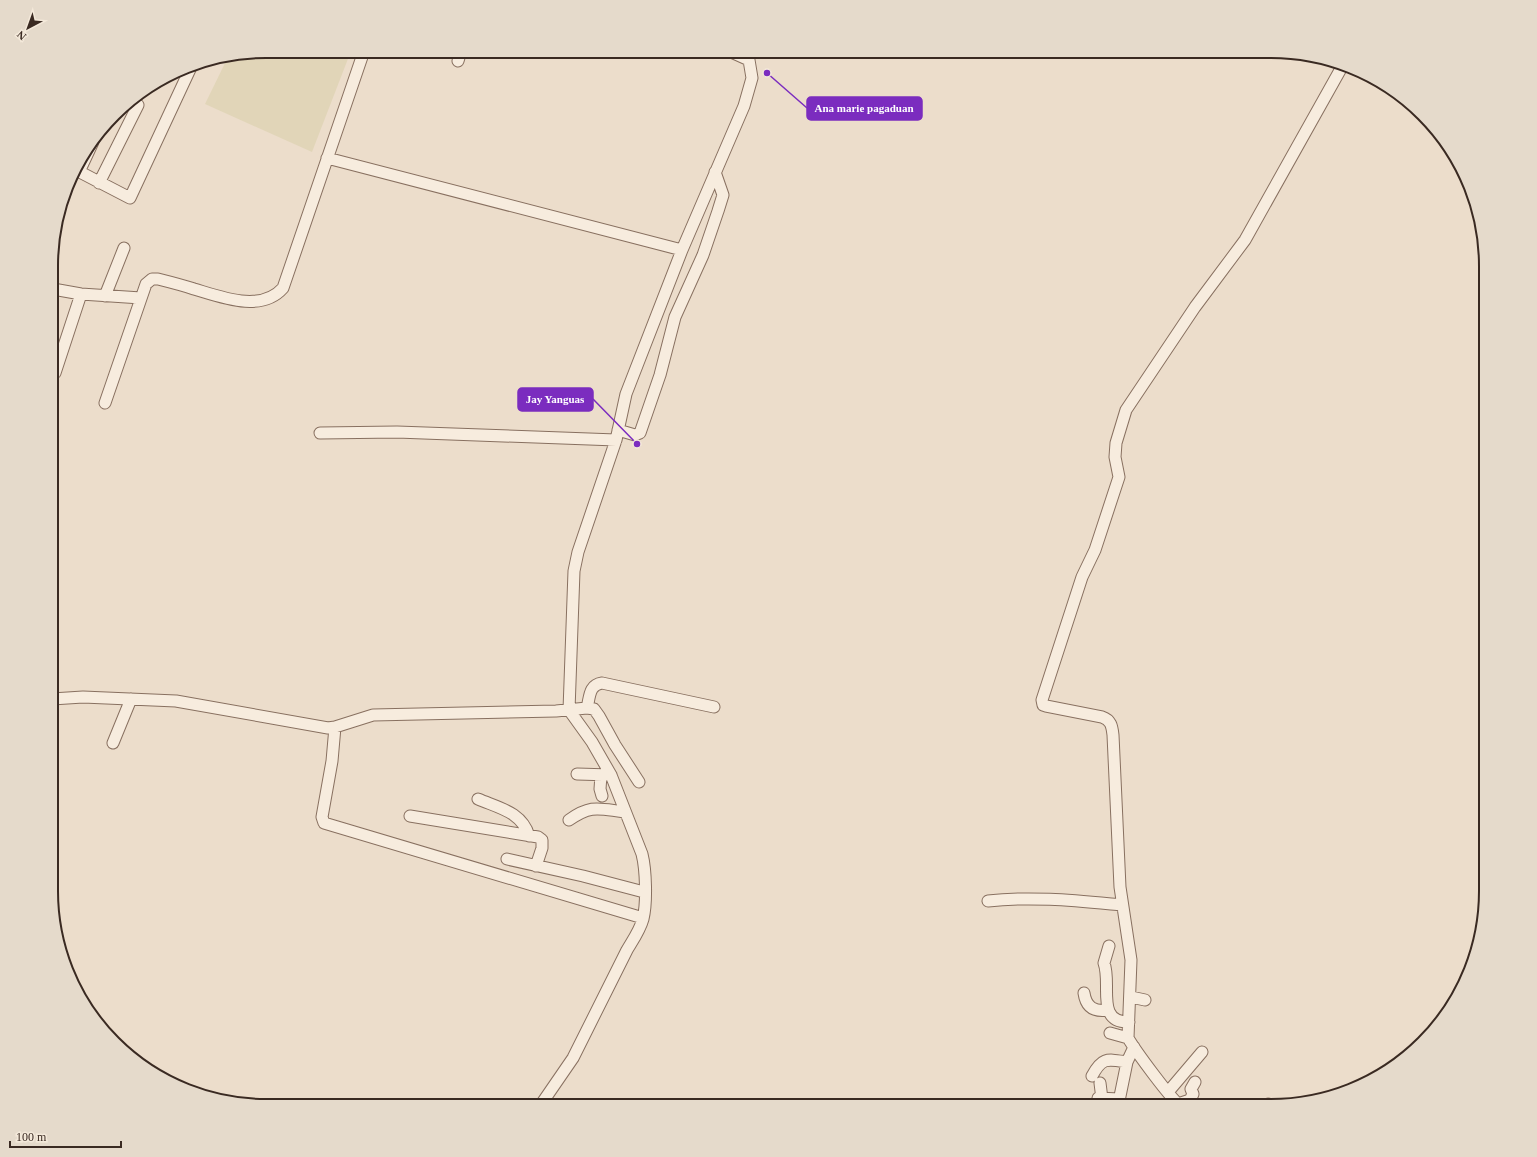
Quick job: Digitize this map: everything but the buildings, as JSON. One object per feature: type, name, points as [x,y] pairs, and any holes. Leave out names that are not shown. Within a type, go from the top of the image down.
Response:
[{"type":"street","points":[[105,403],[146,284],[152,279],[166,281],[223,298],[259,301],[271,298],[278,293],[287,281],[362,58]]},
{"type":"street","points":[[545,1099],[573,1058],[638,933],[643,918],[645,865],[642,854],[625,812],[606,775],[592,742],[569,710],[574,571],[578,552],[617,435],[626,394],[682,250],[746,99],[752,78],[751,58]]},
{"type":"street","points":[[1119,1099],[1131,1043],[1129,1022],[1131,960],[1122,905],[1117,842],[1113,734],[1111,723],[1108,719],[1102,717],[1043,705],[1042,700],[1082,577],[1095,550],[1119,477],[1115,457],[1116,443],[1126,410],[1195,306],[1245,240],[1340,70]]},
{"type":"street","points":[[80,172],[127,198],[133,196],[188,74]]},
{"type":"street","points":[[99,183],[138,105]]},
{"type":"street","points":[[327,158],[682,250]]},
{"type":"street","points":[[320,433],[397,432],[634,435],[640,433],[660,375],[676,317],[704,255],[723,195],[715,172]]},
{"type":"street","points":[[105,296],[124,248]]},
{"type":"street","points":[[58,290],[81,294],[141,298]]},
{"type":"street","points":[[58,365],[81,294]]},
{"type":"street","points":[[587,708],[592,688],[595,684],[602,683],[714,707]]},
{"type":"street","points":[[58,699],[83,697],[176,701],[314,726],[335,727],[374,715],[569,710],[587,708],[594,710],[599,716],[615,745],[639,782]]},
{"type":"street","points":[[113,743],[131,699]]},
{"type":"street","points":[[335,727],[332,761],[322,817],[324,823],[643,918]]},
{"type":"street","points":[[577,774],[606,775]]},
{"type":"street","points":[[602,796],[606,775]]},
{"type":"street","points":[[478,799],[518,816],[526,825],[529,836]]},
{"type":"street","points":[[569,820],[585,810],[593,808],[625,812]]},
{"type":"street","points":[[410,816],[538,837],[542,840],[542,848],[536,866]]},
{"type":"street","points":[[507,859],[644,892]]},
{"type":"street","points":[[988,901],[1008,899],[1073,901],[1122,905]]},
{"type":"street","points":[[1109,946],[1104,962],[1107,971],[1108,1010],[1110,1016],[1114,1020],[1129,1022]]},
{"type":"street","points":[[1084,993],[1085,1000],[1091,1008],[1100,1011],[1108,1010]]},
{"type":"street","points":[[1131,997],[1145,1000]]},
{"type":"street","points":[[1110,1033],[1131,1043],[1174,1099]]},
{"type":"street","points":[[1168,1092],[1202,1052]]},
{"type":"street","points":[[1102,1099],[1096,1080],[1099,1064],[1105,1060],[1127,1062]]},
{"type":"street","points":[[1190,1099],[1193,1094],[1191,1089],[1195,1082]]},
{"type":"shaded area","points":[[253,58],[348,58],[312,152],[205,104],[226,62]]},
{"type":"place","name":"Ana marie pagaduan","points":[[767,73]]},
{"type":"place","name":"Jay Yanguas","points":[[637,444]]}]
